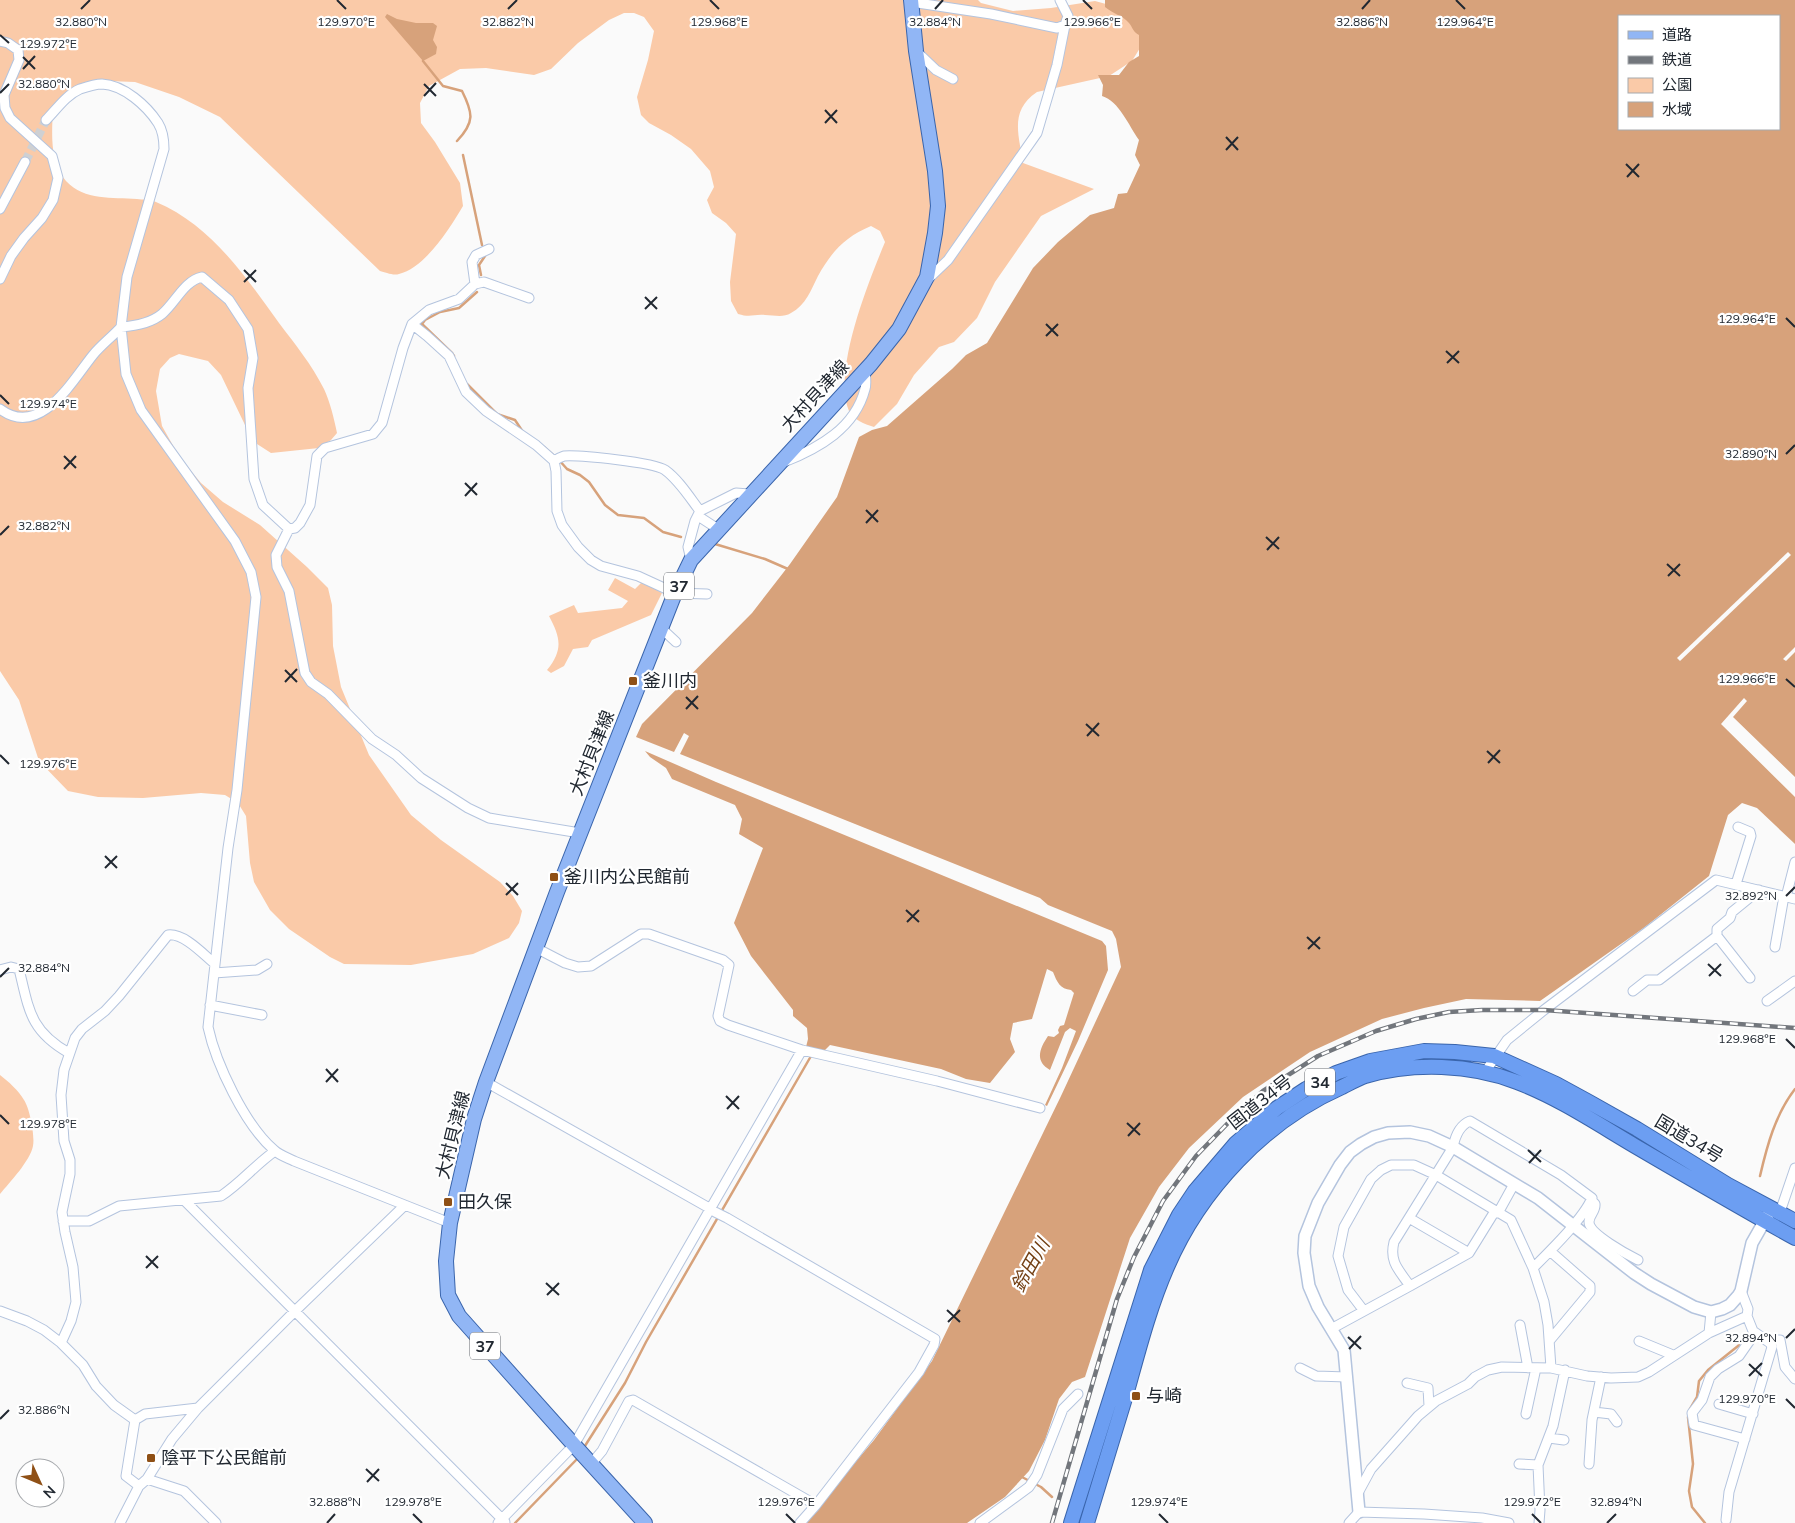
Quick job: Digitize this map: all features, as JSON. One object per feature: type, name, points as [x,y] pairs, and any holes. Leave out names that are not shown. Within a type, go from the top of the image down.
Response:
[{"type":"highway","name":"国道34号","points":[[1071,1523],[1151,1270],[1179,1215],[1195,1191],[1236,1143],[1277,1108],[1306,1089],[1336,1073],[1370,1061],[1424,1051],[1494,1056],[1556,1084],[1590,1102],[1728,1184],[1795,1221]]},
{"type":"highway","name":"国道34号","points":[[1087,1523],[1138,1352],[1167,1266],[1191,1222],[1207,1198],[1238,1161],[1270,1131],[1303,1107],[1365,1076],[1403,1069],[1449,1067],[1485,1072],[1517,1082],[1562,1103],[1795,1238]]},
{"type":"main road","name":"大村貝津線","points":[[645,1523],[459,1316],[448,1294],[446,1261],[450,1223],[474,1120],[486,1082],[580,833],[661,628],[691,560],[749,494],[865,369],[898,329],[926,277],[938,206],[929,126],[916,52],[911,1]]},
{"type":"street","points":[[923,284],[948,260],[1037,133],[1057,65],[1068,16],[1060,0]]},
{"type":"street","points":[[911,1],[991,14],[1057,28],[1065,24]]},
{"type":"street","points":[[0,41],[8,43],[18,50],[19,60],[4,95],[5,108],[10,118],[52,156],[58,178],[53,200],[42,218],[10,256],[0,279]]},
{"type":"street","points":[[916,52],[936,70],[953,79]]},
{"type":"street","points":[[46,120],[67,98],[78,90],[102,84],[114,87],[128,94],[144,107],[158,123],[163,136],[164,149],[127,277],[121,328],[126,374],[140,410],[235,541],[251,572],[256,597],[237,790],[226,858],[210,1004],[208,1027],[212,1048],[226,1079],[256,1131],[275,1151],[294,1161],[450,1223]]},
{"type":"street","points":[[0,210],[24,162]]},
{"type":"street","points":[[475,284],[472,262],[476,256],[489,249]]},
{"type":"street","points":[[0,409],[8,416],[32,416],[49,407],[63,394],[94,354],[121,328],[134,327],[156,318],[163,313],[193,279],[202,277],[229,300],[248,329],[253,358],[248,388],[254,479],[263,505],[289,529]]},
{"type":"street","points":[[289,529],[295,528],[300,523],[310,505],[317,456],[326,448],[373,434],[382,423],[403,348],[412,324],[429,310],[459,299],[475,284],[484,282],[530,298]]},
{"type":"street","points":[[412,324],[449,356],[466,392],[486,411],[536,445],[557,459],[599,458],[637,463],[663,469],[675,479],[699,514],[718,529]]},
{"type":"street","points":[[777,465],[805,454],[830,440],[846,424],[860,404],[866,387],[865,369]]},
{"type":"street","points":[[557,459],[557,511],[562,525],[578,547],[591,560],[601,566],[638,576],[676,592],[707,594]]},
{"type":"street","points":[[691,560],[688,547],[699,514],[736,493],[749,494]]},
{"type":"street","points":[[289,529],[276,555],[277,567],[289,591],[305,673],[311,682],[328,694],[372,739],[396,755],[420,778],[468,808],[489,818],[580,833]]},
{"type":"street","points":[[661,628],[676,642]]},
{"type":"street","points":[[1736,884],[1751,836],[1750,832],[1738,827]]},
{"type":"street","points":[[1775,947],[1789,897],[1795,862]]},
{"type":"street","points":[[1485,1072],[1506,1040],[1716,880],[1789,897]]},
{"type":"street","points":[[1750,978],[1717,936],[1716,930],[1730,918],[1732,912],[1759,890]]},
{"type":"street","points":[[61,1343],[71,1321],[76,1302],[73,1267],[62,1212],[70,1174],[70,1160],[64,1141],[61,1095],[64,1070],[75,1038],[82,1029],[120,996],[168,935],[172,934],[185,940],[214,968],[256,970],[267,964]]},
{"type":"street","points":[[536,948],[565,963],[578,967],[591,966],[641,934],[649,934],[723,960],[729,965],[718,1016],[720,1021],[804,1050],[1040,1108]]},
{"type":"street","points":[[1633,991],[1647,980],[1659,980],[1717,936]]},
{"type":"street","points":[[0,970],[11,967],[19,969],[29,1012],[36,1024],[56,1046],[70,1053]]},
{"type":"street","points":[[1767,1001],[1795,981]]},
{"type":"street","points":[[210,1004],[262,1015]]},
{"type":"street","points":[[184,1200],[503,1521],[581,1453],[713,1210],[804,1050]]},
{"type":"street","points":[[486,1082],[727,1218],[935,1339],[934,1345],[920,1372],[800,1523]]},
{"type":"street","points":[[1410,1286],[1394,1263],[1392,1253],[1394,1242],[1436,1175],[1452,1147],[1454,1138],[1465,1123],[1470,1121],[1561,1175],[1592,1198],[1591,1200],[1596,1207],[1589,1220],[1589,1225],[1610,1244],[1638,1260]]},
{"type":"street","points":[[1360,1512],[1344,1350],[1318,1307],[1309,1286],[1304,1253],[1305,1236],[1311,1218],[1340,1165],[1350,1152],[1374,1137],[1388,1133],[1410,1132],[1429,1136],[1452,1147],[1538,1198],[1627,1268],[1651,1284],[1694,1307],[1710,1312],[1730,1305],[1742,1290],[1752,1243],[1764,1221],[1775,1210],[1795,1170]]},
{"type":"street","points":[[63,1221],[89,1221],[119,1206],[221,1196],[234,1187],[259,1162],[275,1151]]},
{"type":"street","points":[[1364,1311],[1348,1290],[1338,1256],[1344,1226],[1371,1179],[1381,1170],[1391,1165],[1414,1165],[1436,1175],[1511,1220],[1533,1268],[1544,1302],[1550,1340],[1551,1368]]},
{"type":"street","points":[[1331,1329],[1469,1253],[1514,1184]]},
{"type":"street","points":[[1533,1268],[1550,1252],[1591,1200]]},
{"type":"street","points":[[120,1523],[139,1486],[147,1479],[172,1439],[198,1408],[404,1206]]},
{"type":"street","points":[[1409,1218],[1469,1253]]},
{"type":"street","points":[[1550,1252],[1590,1286],[1590,1292],[1550,1340]]},
{"type":"street","points":[[1726,1520],[1729,1492],[1772,1347],[1770,1343],[1754,1333],[1747,1316],[1748,1309],[1742,1290]]},
{"type":"street","points":[[0,1311],[36,1325],[61,1343],[83,1366],[96,1386],[114,1405],[135,1420]]},
{"type":"street","points":[[1709,1333],[1710,1312]]},
{"type":"street","points":[[1358,1493],[1370,1470],[1418,1416],[1429,1406],[1488,1370],[1502,1367],[1551,1368],[1586,1376],[1638,1377],[1649,1372],[1709,1333],[1747,1316]]},
{"type":"street","points":[[1520,1325],[1532,1368],[1526,1414]]},
{"type":"street","points":[[1745,1440],[1694,1426],[1692,1413],[1702,1400],[1710,1377],[1718,1369],[1739,1356],[1754,1333]]},
{"type":"street","points":[[1770,1343],[1774,1340],[1780,1340],[1786,1367],[1795,1379]]},
{"type":"street","points":[[1639,1341],[1673,1355]]},
{"type":"street","points":[[1300,1368],[1316,1376],[1347,1377]]},
{"type":"street","points":[[1539,1523],[1538,1465],[1549,1438],[1565,1370]]},
{"type":"street","points":[[1589,1464],[1594,1412],[1601,1377]]},
{"type":"street","points":[[1407,1383],[1428,1388],[1429,1406]]},
{"type":"street","points":[[980,1523],[1029,1487],[1037,1475],[1063,1409],[1078,1394]]},
{"type":"street","points":[[581,1453],[602,1451],[629,1401],[633,1400],[816,1505]]},
{"type":"street","points":[[1719,1404],[1753,1414]]},
{"type":"street","points":[[139,1486],[126,1476],[135,1420],[145,1414],[198,1408]]},
{"type":"street","points":[[1594,1412],[1611,1414],[1617,1422]]},
{"type":"street","points":[[1549,1438],[1564,1440]]},
{"type":"street","points":[[1519,1464],[1538,1465]]},
{"type":"street","points":[[147,1479],[184,1490],[216,1523]]},
{"type":"street","points":[[1348,1523],[1360,1512],[1482,1518],[1509,1523]]},
{"type":"street","points":[[1383,1523],[1384,1512]]},
{"type":"green space","points":[[0,0],[978,0],[981,3],[1013,11],[1051,8],[1095,1],[1117,7],[1142,37],[1140,48],[1132,61],[1109,76],[1037,92],[1022,107],[1019,115],[1018,133],[1023,163],[1094,189],[1041,216],[995,282],[977,318],[954,342],[939,347],[914,375],[897,404],[874,427],[860,421],[849,411],[845,394],[845,373],[862,302],[885,242],[880,231],[871,226],[846,240],[823,267],[801,306],[788,315],[746,316],[738,314],[731,301],[730,282],[736,234],[726,223],[712,213],[707,200],[714,187],[710,171],[691,149],[649,123],[641,115],[637,97],[654,31],[644,17],[634,13],[624,13],[609,20],[578,43],[551,69],[534,75],[486,68],[460,69],[429,86],[420,103],[421,123],[460,183],[463,206],[444,236],[427,256],[409,270],[397,274],[380,271],[220,117],[179,97],[135,82],[108,81],[87,83],[53,108],[52,136],[54,156],[66,181],[73,187],[90,195],[154,201],[194,224],[240,270],[303,355],[319,380],[328,399],[337,433],[331,440],[319,448],[271,453],[257,444],[245,425],[221,375],[208,361],[179,354],[170,358],[160,369],[156,391],[162,426],[180,458],[201,483],[223,502],[260,525],[328,588],[332,605],[333,646],[341,687],[369,755],[411,815],[441,840],[500,882],[513,896],[522,911],[519,923],[509,938],[473,954],[411,965],[344,964],[330,957],[289,929],[270,910],[254,882],[250,863],[246,816],[238,803],[225,795],[201,793],[143,798],[98,797],[68,791],[39,761],[19,700],[0,671]]},
{"type":"green space","points":[[615,578],[635,589],[642,582],[662,593],[651,615],[592,640],[588,647],[573,649],[564,666],[551,673],[547,670],[556,656],[558,637],[549,616],[574,605],[578,613],[622,608],[628,601],[608,590]]},
{"type":"green space","points":[[0,1075],[22,1096],[26,1104],[32,1123],[33,1146],[24,1165],[0,1194]]},
{"type":"water","name":"鈴田川","points":[[1105,0],[1795,0],[1795,647],[1783,659],[1786,661],[1795,652],[1795,777],[1733,717],[1747,701],[1744,698],[1721,724],[1795,797],[1795,844],[1757,808],[1742,803],[1728,815],[1709,876],[1645,927],[1540,1001],[1466,999],[1382,1019],[1310,1052],[1243,1097],[1189,1148],[1159,1187],[1130,1238],[1085,1377],[1072,1382],[1059,1399],[1045,1440],[1029,1471],[1005,1497],[967,1523],[804,1523],[874,1440],[932,1361],[1061,1096],[1121,967],[1116,939],[1112,931],[1048,905],[1040,898],[680,754],[689,736],[684,733],[674,752],[636,737],[642,724],[752,613],[790,564],[837,497],[859,437],[872,430],[887,426],[966,355],[987,343],[1033,268],[1058,242],[1090,215],[1114,208],[1118,194],[1127,193],[1140,165],[1135,155],[1139,140],[1119,108],[1102,96],[1103,85],[1098,75],[1119,75],[1129,62],[1139,56],[1139,35],[1126,20],[1105,7]]},
{"type":"water","points":[[387,14],[397,19],[416,23],[433,23],[437,26],[433,40],[437,47],[436,54],[423,61],[385,17]]},
{"type":"water","points":[[645,751],[1102,941],[1106,946],[1108,970],[1078,1041],[1047,1106],[1045,1105],[1076,1031],[1070,1028],[1065,1032],[1050,1070],[1042,1063],[1040,1058],[1041,1050],[1048,1036],[1054,1037],[1059,1033],[1060,1026],[1064,1025],[1074,993],[1062,987],[1053,972],[1047,969],[1032,1019],[1013,1023],[1010,1039],[1015,1052],[990,1083],[966,1079],[941,1069],[830,1045],[824,1051],[806,1047],[808,1039],[807,1028],[793,1016],[793,1010],[751,956],[734,923],[763,848],[739,834],[742,819],[735,805],[672,779],[666,768],[650,757]]},
{"type":"pier","points":[[1788,552],[1791,555],[1680,661],[1677,658]]},
{"type":"waterway","points":[[423,61],[443,86],[462,91],[466,99],[470,111],[469,123],[457,141]]},
{"type":"waterway","points":[[463,155],[482,245]]},
{"type":"waterway","points":[[481,275],[479,265],[485,256]]},
{"type":"waterway","points":[[454,356],[422,324],[425,320],[440,312],[459,308],[477,292]]},
{"type":"waterway","points":[[467,384],[497,414],[515,420],[523,432]]},
{"type":"waterway","points":[[544,447],[553,455]]},
{"type":"waterway","points":[[559,460],[567,469],[589,482],[605,505],[618,515],[644,518],[663,532],[681,537]]},
{"type":"waterway","points":[[715,544],[765,559],[788,569]]},
{"type":"waterway","points":[[583,1449],[625,1383],[646,1342],[811,1056]]},
{"type":"waterway","points":[[1760,1176],[1777,1120],[1795,1089]]},
{"type":"waterway","points":[[1690,1409],[1697,1397],[1699,1381],[1708,1370],[1738,1346],[1748,1333]]},
{"type":"waterway","points":[[1688,1417],[1693,1464],[1689,1491],[1692,1507],[1705,1523]]},
{"type":"waterway","points":[[515,1523],[578,1458]]},
{"type":"waterway","points":[[1020,1476],[1041,1487],[1052,1497]]},
{"type":"tunnel","points":[[25,162],[46,120]]},
{"type":"railway","points":[[1052,1523],[1117,1299],[1134,1257],[1163,1201],[1196,1156],[1263,1091],[1318,1056],[1376,1031],[1416,1019],[1449,1012],[1544,1010],[1795,1028]]},
{"type":"place","name":"釜川内","points":[[633,681]]},
{"type":"place","name":"釜川内公民館前","points":[[554,877]]},
{"type":"place","name":"田久保","points":[[448,1202]]},
{"type":"place","name":"与崎","points":[[1136,1396]]},
{"type":"place","name":"陰平下公民館前","points":[[151,1458]]}]
